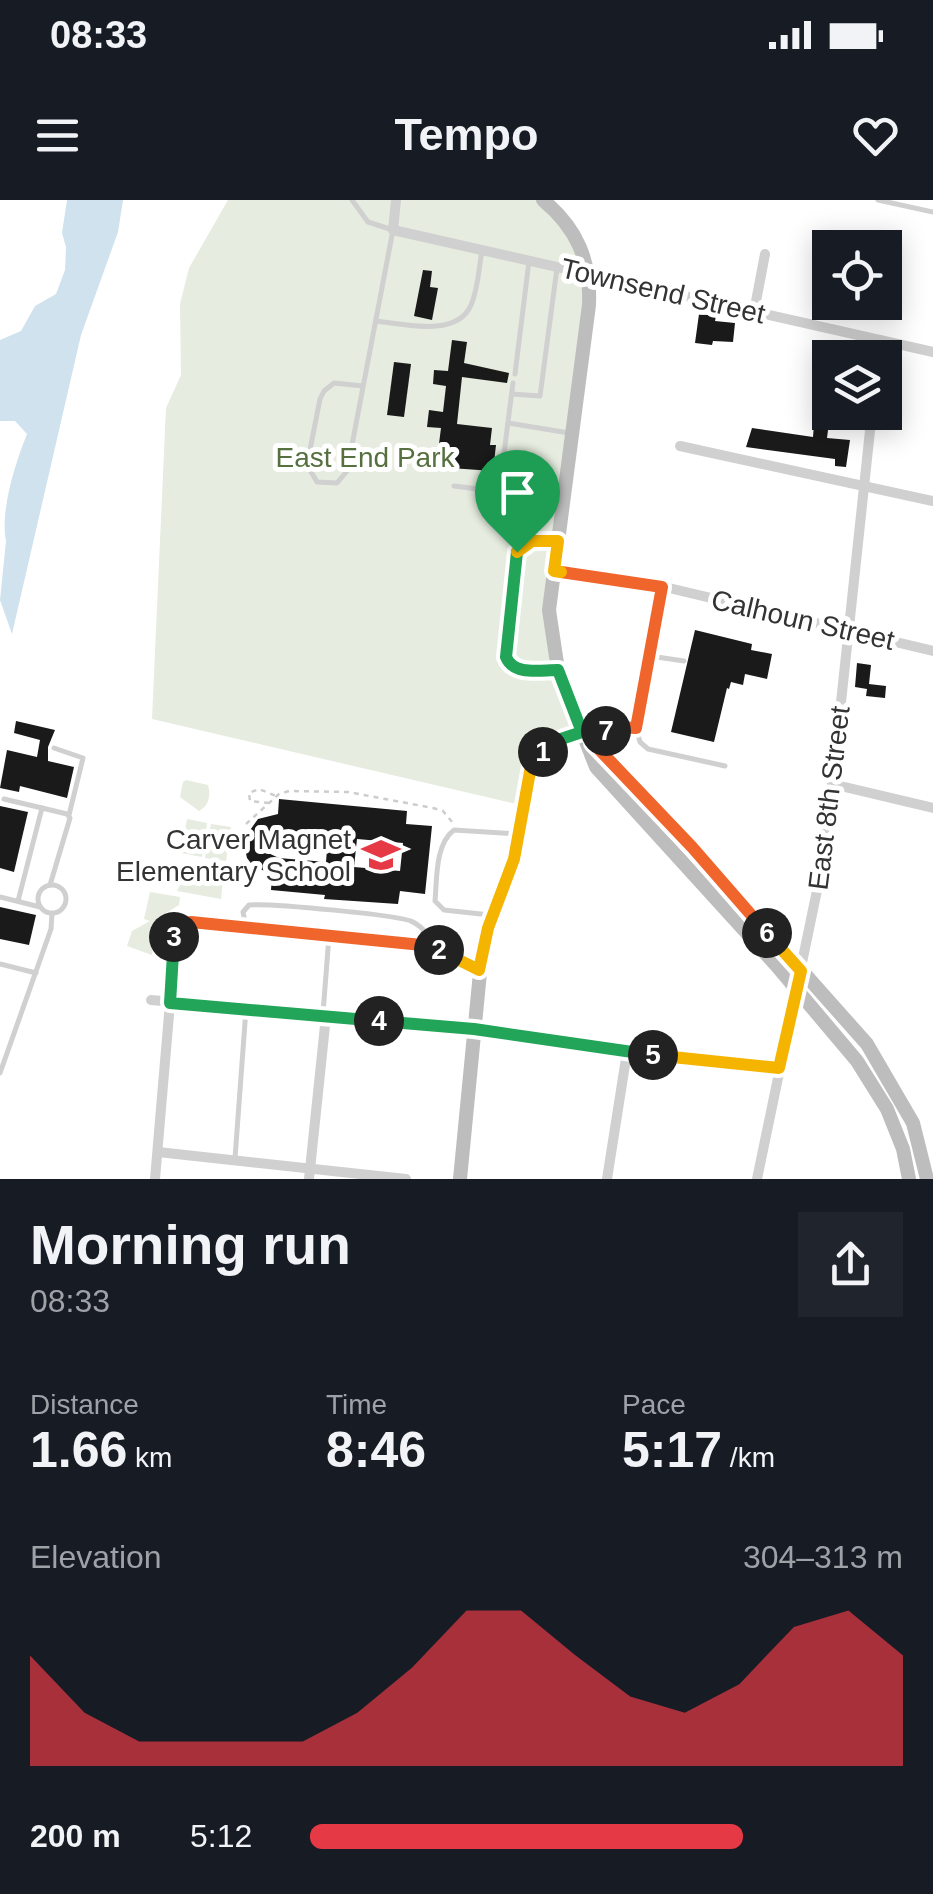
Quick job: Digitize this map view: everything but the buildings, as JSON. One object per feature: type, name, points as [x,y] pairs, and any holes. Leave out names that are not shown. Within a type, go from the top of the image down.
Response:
[{"type":"main road","points":[[542,200],[570,228],[590,276],[549,610],[558,670],[588,738],[596,767],[857,1061],[887,1109],[904,1149],[908,1179]]},
{"type":"main road","points":[[460,1179],[479,970],[492,915],[521,834],[532,761],[558,740],[588,738]]},
{"type":"main road","points":[[588,738],[692,847],[867,1044],[913,1123],[927,1179]]},
{"type":"street","points":[[393,230],[396,200]]},
{"type":"street","name":"Townsend Street","points":[[393,230],[880,340]]},
{"type":"street","points":[[754,312],[766,254]]},
{"type":"street","name":"Townsend Street","points":[[902,345],[933,352]]},
{"type":"street","name":"East 8th Street","points":[[758,1179],[819,886],[870,430]]},
{"type":"street","points":[[680,446],[933,501]]},
{"type":"street","name":"Calhoun Street","points":[[554,571],[662,587],[933,651]]},
{"type":"street","points":[[832,784],[933,808]]},
{"type":"street","points":[[151,1000],[474,1029],[628,1052],[779,1068]]},
{"type":"street","points":[[155,1179],[170,1003]]},
{"type":"street","points":[[309,1174],[324,1016]]},
{"type":"street","points":[[607,1179],[628,1052]]},
{"type":"street","points":[[158,1152],[309,1174],[406,1179]]},
{"type":"lane","points":[[352,200],[368,222],[393,230],[363,386],[343,478],[330,484],[316,482],[308,465],[320,398],[334,383],[363,386]]},
{"type":"lane","points":[[878,200],[933,212]]},
{"type":"lane","points":[[376,321],[427,326],[450,324],[464,317],[474,297],[482,250]]},
{"type":"lane","points":[[514,374],[530,262]]},
{"type":"lane","points":[[512,394],[540,396],[557,268]]},
{"type":"lane","points":[[499,492],[513,383]]},
{"type":"lane","points":[[508,423],[572,433]]},
{"type":"lane","points":[[454,486],[563,500]]},
{"type":"lane","points":[[558,541],[532,541],[517,552],[505,648],[509,665],[517,669],[558,670]]},
{"type":"lane","points":[[662,587],[636,728],[640,742],[648,749],[725,766]]},
{"type":"lane","points":[[650,656],[684,661]]},
{"type":"lane","points":[[588,738],[609,729],[636,728]]},
{"type":"lane","points":[[50,886],[83,758],[54,748]]},
{"type":"lane","points":[[4,798],[69,815]]},
{"type":"lane","points":[[18,902],[42,808]]},
{"type":"lane","points":[[492,915],[444,910],[435,901],[442,845],[454,830],[521,834]]},
{"type":"lane","points":[[40,907],[40,892],[50,886],[61,888],[66,897],[62,910],[52,914]]},
{"type":"lane","points":[[0,898],[40,907],[52,914]]},
{"type":"lane","points":[[246,927],[243,912],[249,904],[324,911],[411,920],[428,934],[432,946]]},
{"type":"lane","points":[[0,1074],[4,1050],[36,973],[52,914]]},
{"type":"lane","points":[[170,1003],[174,938],[180,926],[191,922],[432,946],[479,970]]},
{"type":"lane","points":[[324,1016],[329,936]]},
{"type":"lane","points":[[0,964],[36,973]]},
{"type":"lane","points":[[234,1161],[246,1008]]},
{"type":"path","points":[[272,804],[250,801],[249,793],[259,789],[277,797]]},
{"type":"path","points":[[246,824],[288,791],[348,792],[443,810],[452,820],[454,830]]},
{"type":"green space","name":"East End Park","points":[[228,200],[540,200],[559,214],[590,276],[553,634],[583,732],[532,761],[525,806],[152,719],[166,408],[181,375],[180,304],[189,268]]},
{"type":"green space","points":[[186,780],[208,785],[208,800],[199,811],[180,797]]},
{"type":"green space","points":[[187,819],[207,823],[202,857],[181,853]]},
{"type":"green space","points":[[211,824],[231,827],[226,861],[205,858]]},
{"type":"green space","points":[[199,865],[224,869],[221,899],[177,891],[187,869],[197,870]]},
{"type":"green space","points":[[150,892],[180,897],[179,905],[155,920],[152,955],[127,946],[132,931],[150,921],[144,919]]},
{"type":"water","points":[[67,200],[123,200],[118,232],[81,335],[12,634],[0,600],[5,516],[27,434],[15,421],[0,421],[0,340],[21,331],[35,306],[56,294],[65,270],[62,233]]},
{"type":"place","name":"Carver Magnet Elementary School","points":[[381,855]]},
{"type":"route","points":[[532,541],[558,541],[554,571],[662,587],[636,728],[609,729],[593,743],[692,847],[801,971],[779,1068],[628,1052],[474,1029],[170,1003],[175,931],[191,922],[432,946],[479,970],[488,928],[521,834],[532,761],[558,740],[582,732],[558,670],[517,669],[509,665],[506,657],[517,552],[532,541]]}]
